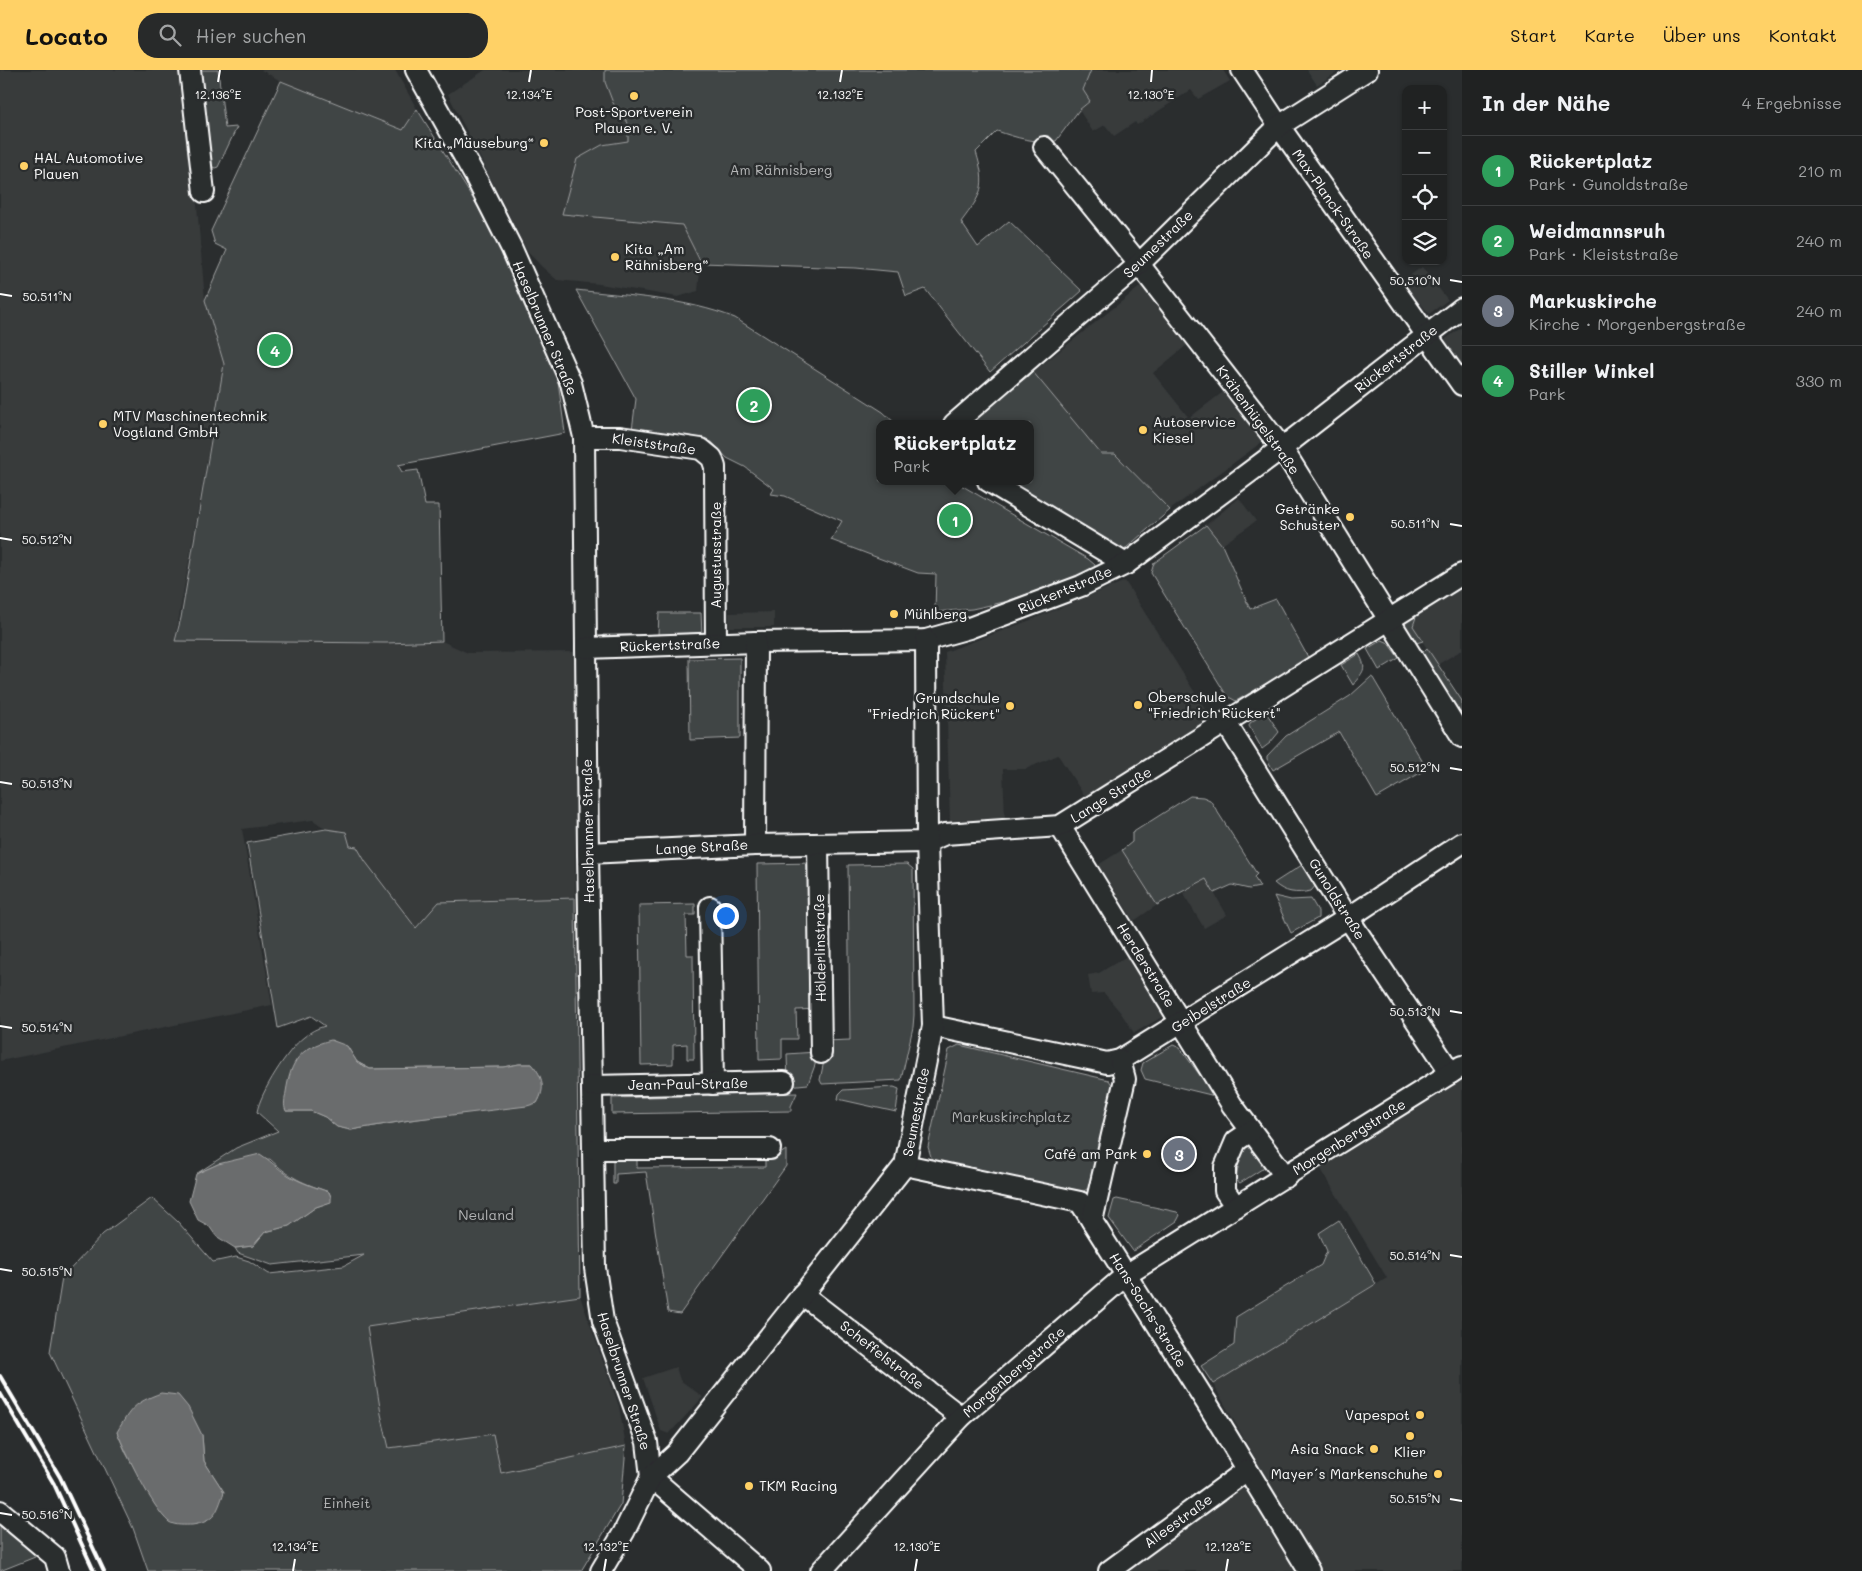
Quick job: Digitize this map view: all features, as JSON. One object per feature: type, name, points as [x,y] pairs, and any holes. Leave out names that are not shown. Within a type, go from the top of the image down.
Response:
[{"type":"street","points":[[190,70],[204,192]]},
{"type":"street","name":"Haselbrunner Straße","points":[[416,70],[476,178],[511,247],[571,382],[584,437],[595,1268],[601,1314],[647,1442],[652,1477]]},
{"type":"street","name":"Max-Planck-Straße","points":[[1242,70],[1279,126],[1462,385]]},
{"type":"street","name":"Seumestraße","points":[[959,420],[1139,264],[1279,126],[1367,70]]},
{"type":"street","name":"Krähenhügelstraße","points":[[1044,146],[1139,264],[1282,448],[1461,734]]},
{"type":"street","name":"Rückertstraße","points":[[586,648],[756,642],[926,640],[969,628],[1081,586],[1126,564],[1282,448],[1462,308]]},
{"type":"street","name":"Kleiststraße","points":[[584,437],[620,437],[701,449],[712,458],[715,467]]},
{"type":"street","name":"Augustusstraße","points":[[715,467],[716,643]]},
{"type":"street","points":[[995,485],[1126,564]]},
{"type":"street","name":"Lange Straße","points":[[588,852],[755,845],[927,842],[945,834],[1060,826],[1462,574]]},
{"type":"street","name":"Seumestraße","points":[[601,1571],[624,1532],[652,1477],[677,1453],[905,1165],[933,1026],[927,842],[926,640]]},
{"type":"street","points":[[755,845],[756,642]]},
{"type":"street","name":"Gunoldstraße","points":[[1226,723],[1348,918],[1456,1069]]},
{"type":"street","name":"Herderstraße","points":[[1060,826],[1232,1105],[1286,1177]]},
{"type":"street","name":"Geibelstraße","points":[[933,1026],[1098,1061],[1120,1060],[1348,918],[1462,843]]},
{"type":"street","name":"Hölderlinstraße","points":[[818,844],[821,1053]]},
{"type":"street","points":[[710,907],[713,1084]]},
{"type":"street","points":[[1092,1222],[1125,1079],[1120,1060]]},
{"type":"street","name":"Morgenbergstraße","points":[[821,1571],[961,1417],[1126,1275],[1286,1177],[1456,1069]]},
{"type":"street","name":"Jean-Paul-Straße","points":[[592,1086],[784,1082]]},
{"type":"street","points":[[1236,1207],[1225,1191],[1225,1167],[1236,1141],[1251,1131]]},
{"type":"street","points":[[593,1150],[770,1149]]},
{"type":"street","name":"Hans-Sachs-Straße","points":[[905,1165],[1080,1202],[1309,1571]]},
{"type":"street","name":"Scheffelstraße","points":[[802,1294],[961,1417]]},
{"type":"street","name":"Alleestraße","points":[[1109,1571],[1247,1470]]},
{"type":"street","points":[[652,1477],[760,1571]]},
{"type":"street","points":[[0,1511],[55,1557],[59,1571]]},
{"type":"shaded area","points":[[0,70],[180,70],[196,193],[205,300],[224,364],[175,640],[386,643],[442,641],[468,653],[575,652],[575,898],[439,902],[416,928],[365,861],[357,847],[350,846],[346,832],[326,829],[313,820],[242,829],[272,1005],[0,1061]]},
{"type":"shaded area","points":[[261,70],[395,70],[417,109],[404,130],[281,81]]},
{"type":"shaded area","points":[[485,70],[605,70],[605,82],[613,103],[628,123],[628,141],[602,145],[562,213],[682,225],[701,263],[698,291],[678,297],[599,284],[557,280],[542,267],[527,251],[448,94]]},
{"type":"shaded area","points":[[1091,70],[1223,70],[1230,81],[1198,99],[1191,90],[1137,125],[1135,122],[1114,136],[1105,125],[1093,132],[1079,110],[1090,101],[1083,91]]},
{"type":"shaded area","points":[[1307,70],[1341,70],[1317,85]]},
{"type":"shaded area","points":[[1422,267],[1448,300],[1429,314],[1402,281]]},
{"type":"shaded area","points":[[1141,286],[1187,345],[1153,373],[1189,418],[1223,392],[1262,442],[1170,510],[1115,454],[1101,454],[1033,372]]},
{"type":"shaded area","points":[[1462,327],[1462,367],[1443,341]]},
{"type":"shaded area","points":[[1239,498],[1256,521],[1222,545],[1206,525]]},
{"type":"shaded area","points":[[1125,581],[1214,723],[1085,797],[1058,755],[1026,769],[1003,769],[1005,818],[950,823],[945,652],[1033,619]]},
{"type":"shaded area","points":[[1462,588],[1462,650],[1437,665],[1413,626],[1416,617]]},
{"type":"shaded area","points":[[774,612],[774,627],[729,627],[729,613]]},
{"type":"shaded area","points":[[1122,850],[1157,905],[1134,921],[1098,865]]},
{"type":"shaded area","points":[[1206,879],[1227,915],[1204,928],[1183,893]]},
{"type":"shaded area","points":[[1127,956],[1164,1016],[1134,1033],[1121,1013],[1104,993],[1091,994],[1088,975],[1099,973]]},
{"type":"shaded area","points":[[331,1040],[347,1046],[357,1062],[370,1069],[503,1067],[532,1064],[541,1078],[542,1092],[537,1103],[527,1106],[410,1120],[351,1130],[337,1127],[325,1117],[311,1111],[286,1111],[284,1104],[288,1081],[298,1057],[311,1047]]},
{"type":"shaded area","points":[[1462,1078],[1462,1571],[1120,1571],[1260,1467],[1213,1384],[1387,1278],[1319,1166]]},
{"type":"shaded area","points":[[260,1154],[293,1178],[329,1192],[331,1202],[316,1207],[289,1226],[265,1232],[253,1246],[235,1248],[216,1236],[209,1226],[198,1220],[189,1201],[196,1174],[218,1164]]},
{"type":"shaded area","points":[[580,1296],[619,1406],[626,1446],[501,1473],[493,1434],[389,1448],[381,1414],[367,1327]]},
{"type":"shaded area","points":[[676,1367],[680,1380],[703,1397],[669,1434],[661,1431],[643,1378]]},
{"type":"shaded area","points":[[161,1393],[178,1395],[188,1407],[202,1435],[204,1461],[224,1492],[214,1515],[200,1524],[174,1524],[162,1515],[140,1480],[117,1432],[134,1407]]},
{"type":"green space","points":[[199,70],[218,70],[225,128],[237,127],[218,167],[215,168],[211,166],[210,160]]},
{"type":"green space","name":"Am Rähnisberg","points":[[605,70],[1091,70],[1083,90],[1090,101],[1079,110],[1056,141],[1026,139],[997,131],[976,152],[981,174],[981,190],[961,222],[978,247],[1009,221],[1082,291],[990,372],[925,289],[906,296],[898,272],[856,268],[701,263],[682,225],[562,214],[577,159],[602,145],[628,141],[628,123],[613,103],[605,82]]},
{"type":"green space","points":[[281,81],[403,130],[417,109],[500,242],[558,381],[565,433],[398,465],[402,472],[418,470],[425,505],[439,505],[442,641],[386,643],[175,641],[181,618],[224,364],[205,300],[227,250],[215,244],[211,231]]},
{"type":"green space","points":[[576,290],[676,302],[716,311],[735,318],[883,412],[892,420],[876,420],[876,485],[961,485],[1088,559],[1095,565],[1094,569],[1089,574],[1004,602],[972,609],[935,612],[936,574],[918,573],[831,540],[842,521],[785,496],[771,494],[774,489],[745,467],[727,458],[712,442],[632,430],[636,399]]},
{"type":"green space","points":[[1033,372],[1101,454],[1115,454],[1170,510],[1126,548],[1116,546],[1015,485],[1034,485],[1034,420],[973,420]]},
{"type":"green space","points":[[1206,525],[1222,545],[1250,609],[1276,599],[1309,659],[1236,701],[1227,696],[1151,573],[1154,563]]},
{"type":"green space","points":[[659,613],[701,613],[702,635],[605,638],[603,635],[658,635]]},
{"type":"green space","points":[[1416,617],[1413,626],[1423,641],[1413,644],[1400,622],[1406,618]]},
{"type":"green space","points":[[1382,640],[1387,642],[1399,658],[1379,670],[1367,649]]},
{"type":"green space","points":[[1427,648],[1462,701],[1462,718],[1421,657]]},
{"type":"green space","points":[[1359,654],[1364,667],[1353,685],[1341,665]]},
{"type":"green space","points":[[740,658],[740,738],[690,740],[689,659]]},
{"type":"green space","points":[[1371,677],[1427,769],[1377,798],[1339,732],[1273,770],[1267,756],[1286,736],[1350,696]]},
{"type":"green space","points":[[1266,712],[1279,732],[1262,749],[1249,726],[1250,723]]},
{"type":"green space","points":[[1190,796],[1203,797],[1210,800],[1257,874],[1254,877],[1260,887],[1249,889],[1232,885],[1214,893],[1206,879],[1157,905],[1122,850],[1132,842],[1132,833]]},
{"type":"green space","points":[[326,829],[346,832],[350,846],[357,847],[365,861],[416,928],[439,902],[575,898],[580,1296],[367,1327],[381,1414],[389,1448],[493,1434],[501,1473],[626,1446],[621,1504],[581,1571],[148,1571],[133,1528],[50,1352],[62,1278],[103,1234],[152,1198],[178,1222],[213,1262],[236,1257],[249,1261],[269,1274],[344,1266],[364,1255],[272,1265],[238,1253],[235,1248],[253,1246],[265,1232],[289,1226],[316,1207],[330,1202],[329,1192],[297,1179],[270,1159],[218,1164],[196,1174],[236,1148],[278,1131],[257,1112],[263,1094],[290,1051],[311,1032],[325,1026],[311,1016],[278,1028],[247,843]],"holes":[[[347,1046],[357,1062],[370,1069],[503,1067],[532,1064],[540,1078],[541,1093],[537,1103],[351,1130],[337,1127],[325,1117],[311,1111],[286,1111]],[[117,1432],[202,1435],[204,1461],[224,1492],[155,1504],[126,1453]]]},
{"type":"green space","points":[[816,863],[818,1009],[796,1010],[797,1039],[782,1039],[782,1059],[759,1060],[757,864]]},
{"type":"green space","points":[[907,864],[913,869],[914,1015],[901,1080],[822,1084],[820,1080],[825,1056],[825,1041],[850,1040],[848,865]]},
{"type":"green space","points":[[1302,865],[1316,885],[1311,891],[1291,892],[1282,889],[1274,883]]},
{"type":"green space","points":[[1274,896],[1291,900],[1311,899],[1318,911],[1318,918],[1291,933]]},
{"type":"green space","points":[[695,904],[695,915],[686,915],[687,955],[693,955],[694,1059],[687,1059],[687,1044],[673,1045],[673,1064],[641,1065],[639,905]]},
{"type":"green space","name":"Markuskirchplatz","points":[[959,1045],[1109,1080],[1114,1088],[1092,1186],[1082,1192],[932,1160],[928,1147],[949,1050]]},
{"type":"green space","points":[[1173,1045],[1180,1048],[1215,1096],[1145,1079],[1141,1070],[1143,1063]]},
{"type":"green space","points":[[816,1052],[815,1065],[808,1084],[788,1086],[787,1054]]},
{"type":"green space","points":[[894,1087],[899,1089],[896,1112],[838,1099],[839,1094],[843,1090]]},
{"type":"green space","points":[[797,1093],[791,1106],[791,1111],[612,1114],[612,1098]]},
{"type":"green space","points":[[1245,1144],[1250,1145],[1264,1166],[1240,1183],[1236,1180],[1240,1155]]},
{"type":"green space","points":[[786,1150],[786,1166],[680,1314],[668,1312],[646,1172],[616,1174],[616,1184],[613,1184],[613,1162],[615,1157],[634,1156],[637,1160],[637,1168],[765,1167],[765,1153],[780,1154]]},
{"type":"green space","points":[[1117,1199],[1177,1212],[1180,1215],[1177,1221],[1133,1251],[1109,1218],[1114,1200]]},
{"type":"green space","points":[[1339,1220],[1376,1284],[1213,1384],[1201,1366],[1234,1345],[1236,1317],[1321,1265],[1327,1251],[1319,1233]]},
{"type":"green space","points":[[0,1522],[35,1552],[35,1557],[0,1571]]},
{"type":"railway","points":[[0,1376],[60,1477],[104,1571]]},
{"type":"railway","points":[[0,1393],[54,1484],[94,1571]]},
{"type":"place","name":"Post-Sportverein Plauen e. V.","points":[[634,96]]},
{"type":"place","name":"Kita „Mäuseburg“","points":[[544,143]]},
{"type":"place","name":"HAL Automotive Plauen","points":[[24,166]]},
{"type":"place","name":"Kita „Am Rähnisberg“","points":[[615,257]]},
{"type":"place","name":"Stiller Winkel","points":[[275,350]]},
{"type":"place","name":"Weidmannsruh","points":[[754,405]]},
{"type":"place","name":"MTV Maschinentechnik Vogtland GmbH","points":[[103,424]]},
{"type":"place","name":"Autoservice Kiesel","points":[[1143,430]]},
{"type":"place","name":"Getränke Schuster","points":[[1350,517]]},
{"type":"place","name":"Rückertplatz","points":[[955,520]]},
{"type":"place","name":"Mühlberg","points":[[894,614]]},
{"type":"place","name":"Oberschule \"Friedrich Rückert\"","points":[[1138,705]]},
{"type":"place","name":"Grundschule \"Friedrich Rückert\"","points":[[1010,706]]},
{"type":"place","name":"Café am Park","points":[[1147,1154]]},
{"type":"place","name":"Markuskirche","points":[[1179,1154]]},
{"type":"place","name":"Vapespot","points":[[1420,1415]]},
{"type":"place","name":"Klier","points":[[1410,1436]]},
{"type":"place","name":"Asia Snack","points":[[1374,1449]]},
{"type":"place","name":"Mayer´s Markenschuhe","points":[[1438,1474]]},
{"type":"place","name":"TKM Racing","points":[[749,1486]]},
{"type":"park label","name":"Neuland","points":[[486,1215]]},
{"type":"park label","name":"Einheit","points":[[347,1503]]}]
